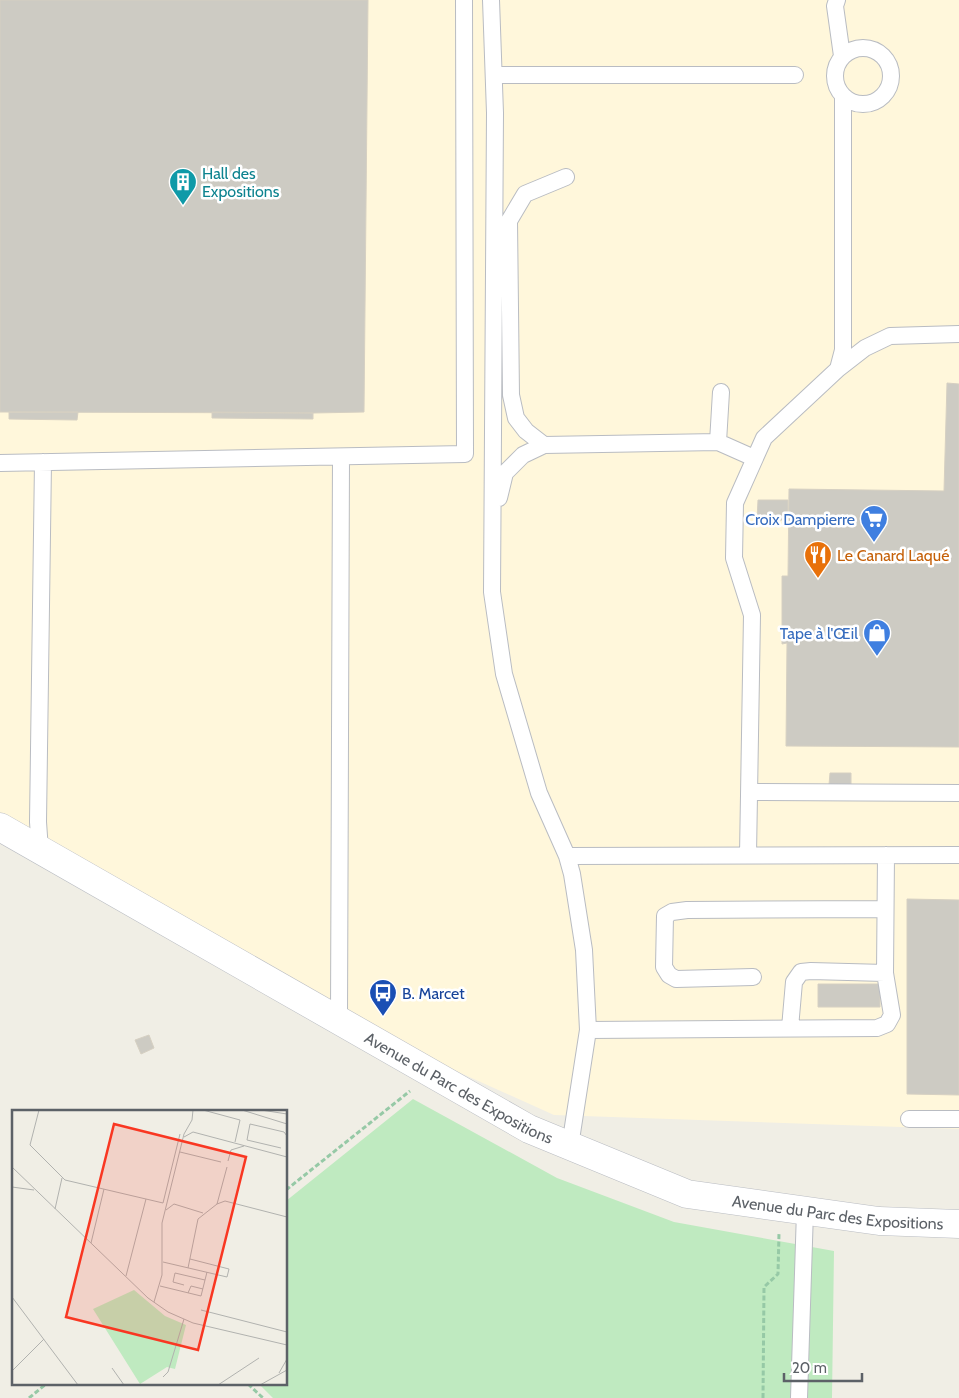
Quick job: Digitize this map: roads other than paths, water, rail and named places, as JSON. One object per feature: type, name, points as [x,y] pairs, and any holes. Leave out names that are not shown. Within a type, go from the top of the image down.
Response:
[{"type":"street","name":"Avenue du Parc des Expositions","points":[[0,827],[529,1129],[570,1146],[687,1194],[879,1222],[959,1224]]},
{"type":"lane","points":[[0,463],[465,454],[464,0]]},
{"type":"lane","points":[[491,0],[495,113],[492,592],[504,674],[539,793],[572,874],[584,950],[588,1030],[570,1146]]},
{"type":"lane","points":[[837,0],[835,6],[842,56]]},
{"type":"lane","points":[[862,47],[873,49],[886,59],[892,75],[890,86],[884,95],[875,102],[864,104],[853,103],[844,97],[837,88],[834,77],[836,66],[842,56],[851,50],[862,47]]},
{"type":"lane","points":[[494,75],[795,75]]},
{"type":"lane","points":[[838,369],[843,350],[844,97]]},
{"type":"lane","points":[[544,446],[526,431],[516,418],[511,396],[509,220],[525,194],[566,176]]},
{"type":"lane","points":[[748,855],[752,615],[734,558],[735,502],[764,438],[838,369],[865,348],[890,336],[959,334]]},
{"type":"lane","points":[[718,442],[721,392]]},
{"type":"lane","points":[[492,521],[505,473],[523,455],[544,446],[718,442],[754,458]]},
{"type":"lane","points":[[339,1020],[341,457]]},
{"type":"lane","points":[[40,850],[38,822],[43,462]]},
{"type":"lane","points":[[750,792],[959,793]]},
{"type":"lane","points":[[588,1030],[877,1028],[886,1024],[892,1015],[885,973],[886,855]]},
{"type":"lane","points":[[566,856],[959,855]]},
{"type":"lane","points":[[753,977],[676,979],[669,975],[664,967],[665,916],[672,912],[687,910],[885,909]]},
{"type":"lane","points":[[790,1028],[794,982],[801,972],[885,973]]},
{"type":"lane","points":[[909,1119],[959,1119]]},
{"type":"lane","points":[[792,1209],[799,1398]]},
{"type":"place","name":"Hall des Expositions","points":[[183,206]]},
{"type":"place","name":"Croix Dampierre","points":[[874,543]]},
{"type":"place","name":"Le Canard Laqué","points":[[818,579]]},
{"type":"place","name":"Tape à l'Œil","points":[[877,657]]},
{"type":"place","name":"B. Marcet","points":[[383,1017]]}]
